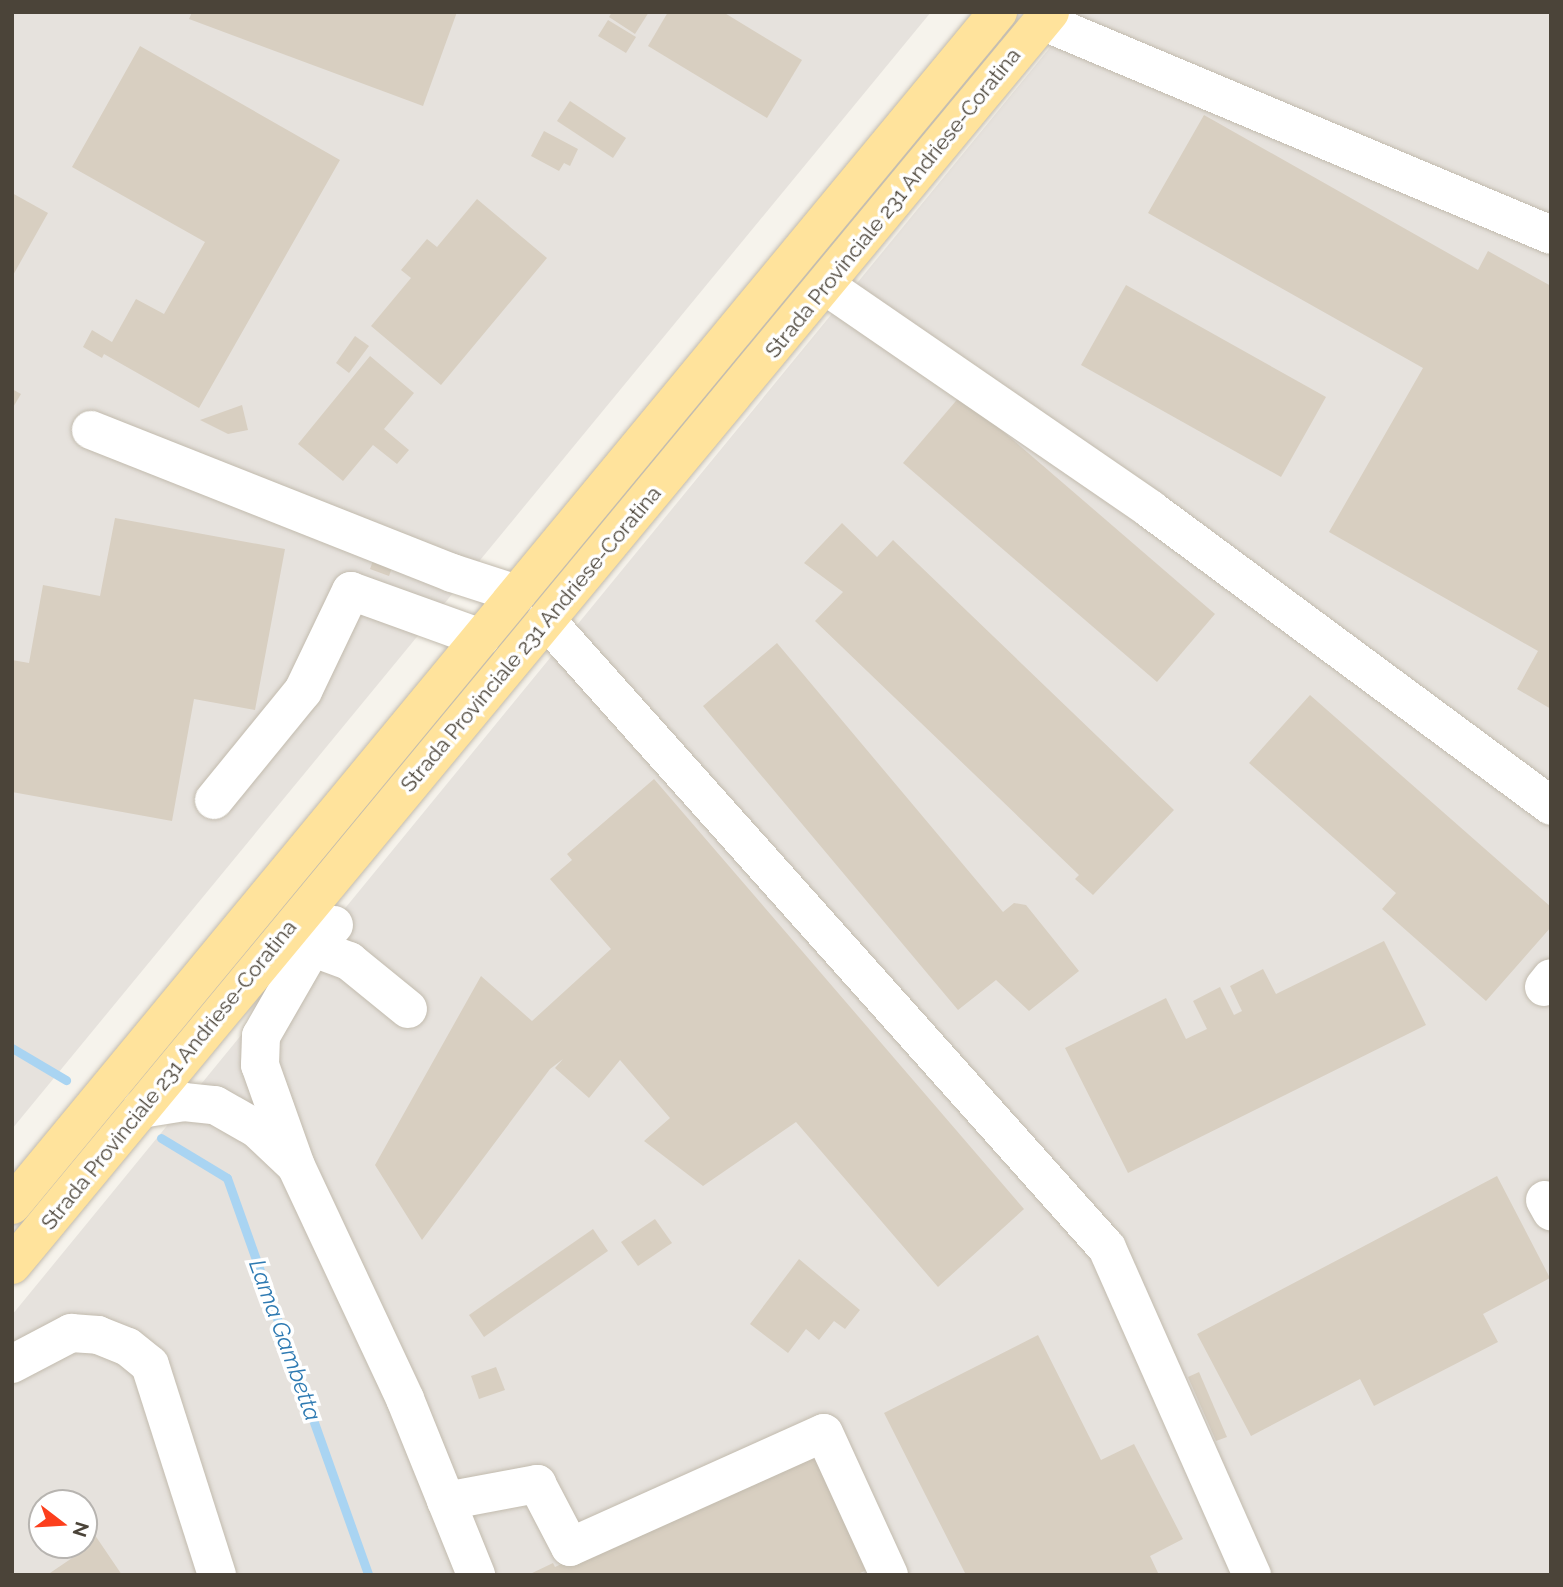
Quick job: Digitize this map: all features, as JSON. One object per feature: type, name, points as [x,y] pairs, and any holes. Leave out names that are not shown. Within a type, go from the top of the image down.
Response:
[{"type":"main road","name":"Strada Provinciale 231 Andriese-Coratina","points":[[12,1205],[998,12]]},
{"type":"main road","name":"Strada Provinciale 231 Andriese-Coratina","points":[[12,1265],[141,1109],[310,937],[546,621],[1046,17]]},
{"type":"street","points":[[1046,17],[1551,235]]},
{"type":"street","points":[[826,286],[1150,509],[1551,806]]},
{"type":"street","points":[[91,430],[452,573],[517,594]]},
{"type":"street","points":[[214,800],[303,691],[351,591],[481,638]]},
{"type":"street","points":[[546,621],[1107,1248],[1252,1575]]},
{"type":"street","points":[[408,1009],[349,961],[310,937],[261,1036],[260,1065],[296,1166],[405,1399],[476,1575]]},
{"type":"street","points":[[141,1109],[184,1102],[215,1105],[257,1129],[296,1166]]},
{"type":"street","points":[[12,1364],[71,1333],[98,1335],[128,1347],[150,1365],[217,1575]]},
{"type":"street","points":[[446,1501],[537,1484],[569,1547],[824,1433],[889,1575]]},
{"type":"shaded area","points":[[12,12],[931,12],[12,1129]]},
{"type":"shaded area","points":[[1079,12],[1551,12],[1551,1575],[12,1575],[12,1315]]},
{"type":"building","points":[[192,12],[457,12],[423,106],[189,19]]},
{"type":"building","points":[[612,12],[649,12],[635,34],[609,17]]},
{"type":"building","points":[[668,12],[723,12],[802,60],[767,118],[648,46]]},
{"type":"building","points":[[608,20],[636,37],[626,53],[598,36]]},
{"type":"building","points":[[140,46],[340,160],[199,408],[104,354],[102,358],[83,347],[92,330],[112,342],[136,299],[164,314],[205,242],[72,167]]},
{"type":"building","points":[[570,101],[626,138],[613,158],[557,121]]},
{"type":"building","points":[[1204,115],[1478,270],[1488,251],[1551,286],[1551,709],[1517,689],[1538,651],[1329,532],[1423,368],[1148,213]]},
{"type":"building","points":[[544,131],[578,149],[570,166],[564,163],[559,171],[531,156]]},
{"type":"building","points":[[12,193],[48,213],[12,277]]},
{"type":"building","points":[[477,199],[547,258],[441,385],[371,326],[411,278],[401,270],[427,239],[437,247]]},
{"type":"building","points":[[1126,285],[1326,397],[1281,477],[1081,365]]},
{"type":"building","points":[[355,336],[369,346],[349,373],[336,363]]},
{"type":"building","points":[[370,356],[414,393],[384,429],[409,450],[397,464],[373,445],[343,481],[298,444]]},
{"type":"building","points":[[12,389],[21,394],[12,409]]},
{"type":"building","points":[[961,395],[1215,614],[1157,682],[903,463]]},
{"type":"building","points":[[242,405],[248,430],[228,434],[200,420]]},
{"type":"building","points":[[115,518],[285,549],[255,710],[194,699],[172,821],[12,792],[12,660],[29,663],[43,585],[100,596]]},
{"type":"building","points":[[842,523],[877,557],[893,540],[1174,810],[1093,895],[1075,879],[1079,875],[815,621],[843,592],[804,563]]},
{"type":"building","points":[[374,558],[393,565],[389,576],[370,569]]},
{"type":"building","points":[[777,643],[1003,912],[1014,903],[1026,905],[1079,971],[1029,1011],[996,980],[958,1010],[703,706]]},
{"type":"building","points":[[1310,695],[1551,907],[1551,927],[1486,1001],[1382,909],[1396,893],[1249,763]]},
{"type":"building","points":[[654,779],[1024,1209],[938,1287],[796,1122],[703,1186],[644,1141],[670,1118],[620,1060],[589,1098],[555,1068],[563,1059],[550,1069],[422,1240],[375,1165],[481,976],[532,1021],[611,949],[550,879],[572,860],[567,854]]},
{"type":"building","points":[[1384,941],[1426,1025],[1128,1173],[1065,1048],[1166,998],[1186,1039],[1207,1029],[1193,1001],[1220,987],[1234,1015],[1242,1011],[1230,986],[1263,969],[1276,994]]},
{"type":"building","points":[[1497,1176],[1550,1278],[1483,1314],[1498,1342],[1374,1406],[1360,1379],[1251,1436],[1197,1334]]},
{"type":"building","points":[[655,1219],[672,1243],[638,1266],[621,1242]]},
{"type":"building","points":[[593,1229],[608,1251],[484,1337],[469,1315]]},
{"type":"building","points":[[799,1259],[860,1310],[845,1329],[834,1321],[819,1340],[806,1329],[788,1353],[750,1324]]},
{"type":"building","points":[[1038,1335],[1101,1460],[1134,1444],[1183,1539],[1150,1556],[1159,1575],[966,1575],[884,1413]]},
{"type":"building","points":[[496,1367],[505,1390],[479,1399],[471,1376]]},
{"type":"building","points":[[1199,1372],[1227,1437],[1216,1441],[1188,1377]]},
{"type":"building","points":[[820,1443],[877,1565],[856,1575],[528,1575],[553,1563],[555,1567]]},
{"type":"building","points":[[98,1540],[122,1575],[47,1575],[71,1559],[98,1559]]},
{"type":"waterway","name":"Lama Gambetta","points":[[12,1048],[66,1080]]},
{"type":"waterway","name":"Lama Gambetta","points":[[161,1138],[227,1178],[368,1575]]}]
